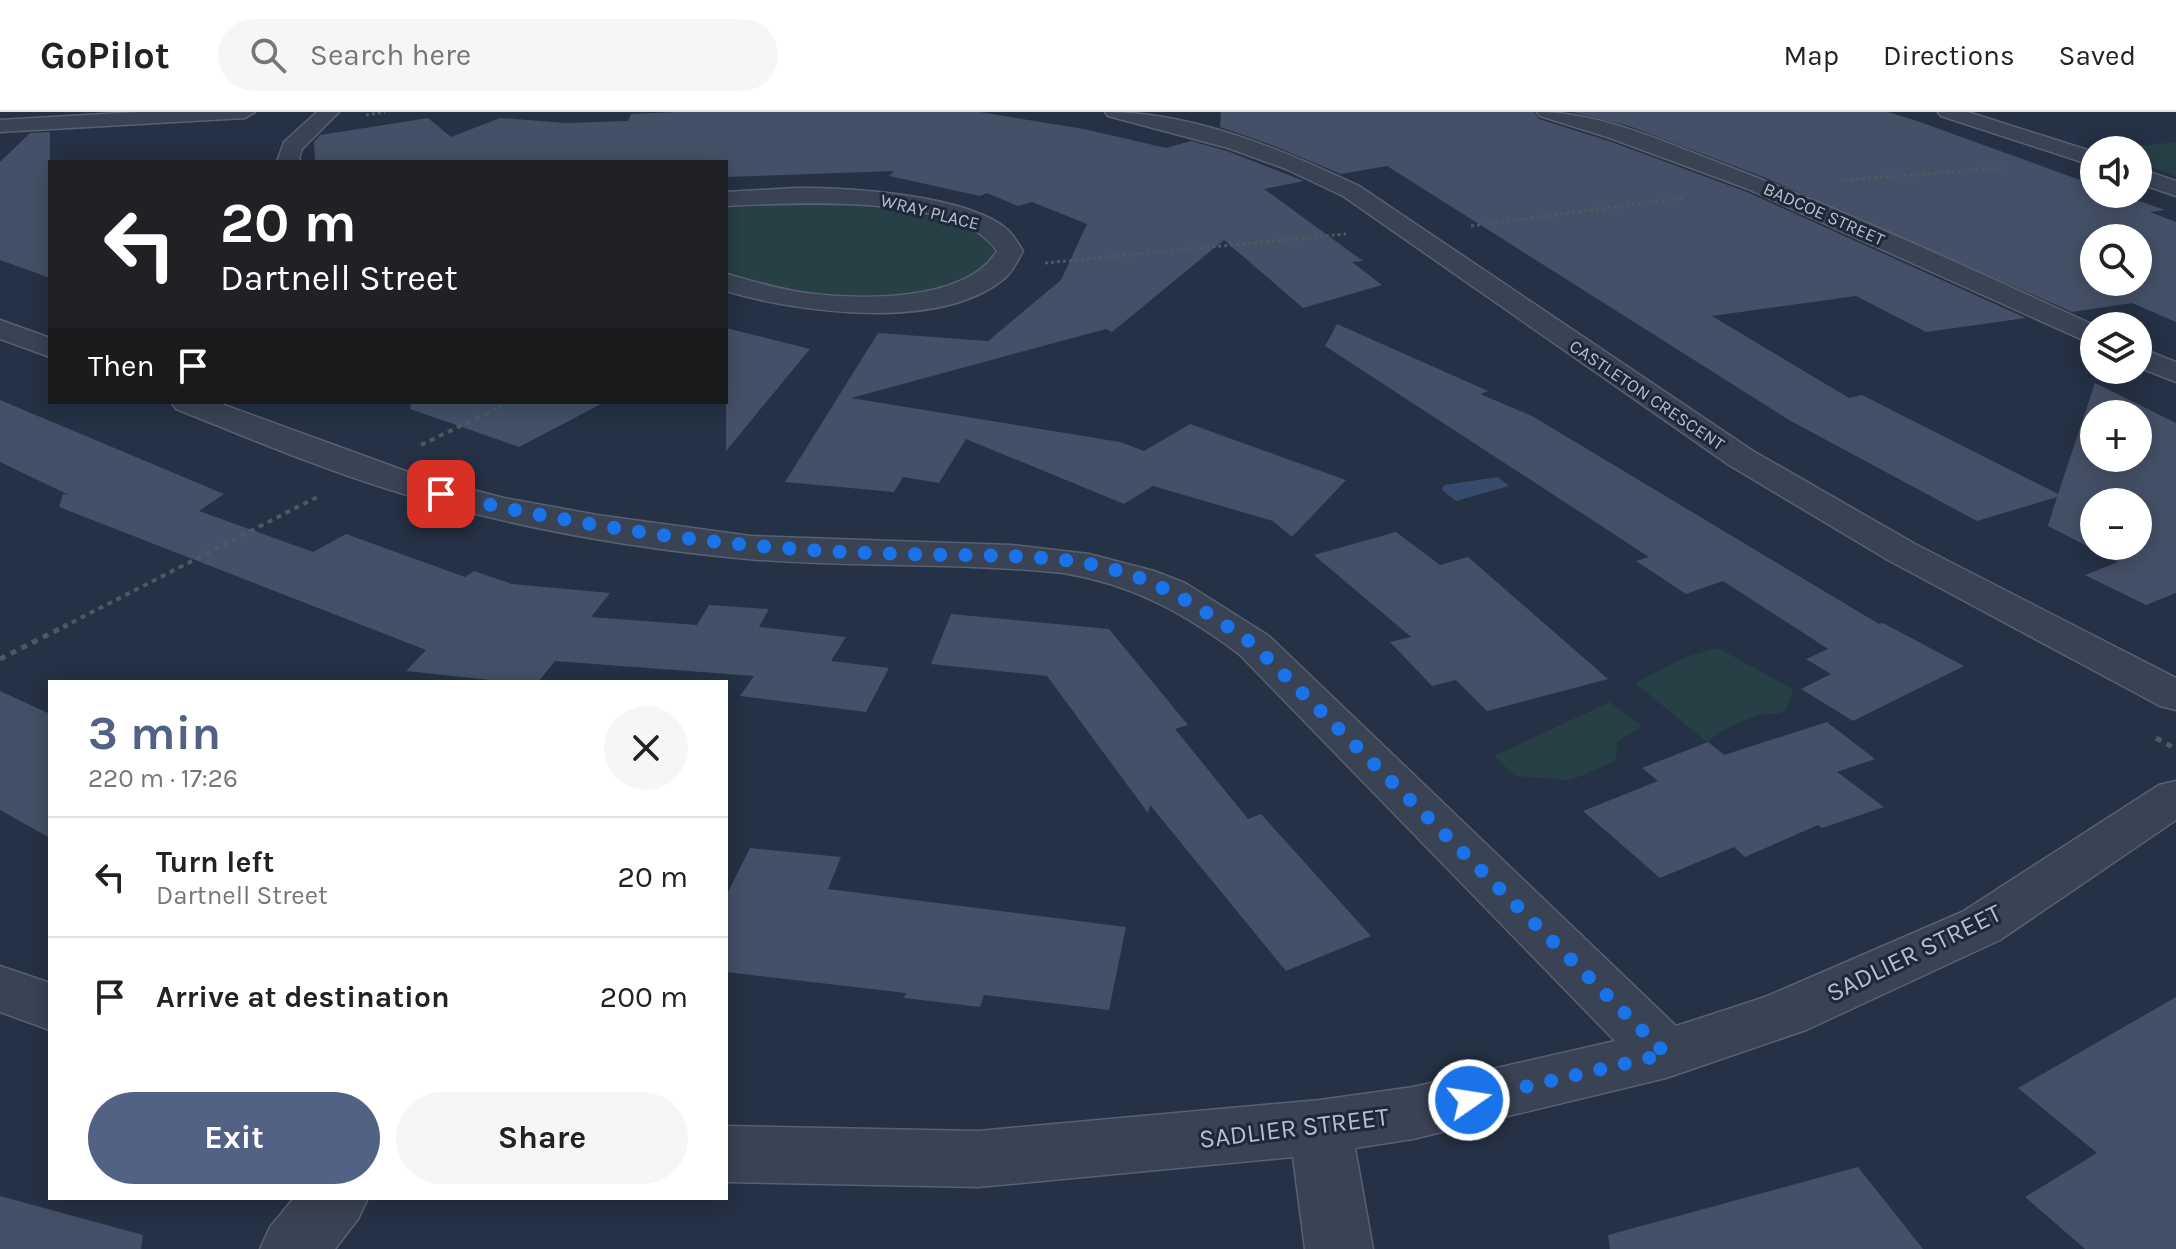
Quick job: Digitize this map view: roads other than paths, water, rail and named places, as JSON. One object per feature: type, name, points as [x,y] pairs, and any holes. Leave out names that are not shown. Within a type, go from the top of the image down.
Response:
[{"type":"street","points":[[0,126],[142,114],[245,112]]},
{"type":"street","points":[[287,160],[292,147],[329,112]]},
{"type":"street","name":"CASTLETON CRESCENT","points":[[1115,112],[1201,131],[1306,168],[1351,191],[1741,458],[1905,554],[2176,696]]},
{"type":"street","name":"BADCOE STREET","points":[[1547,112],[1667,150],[1765,188],[2080,330]]},
{"type":"street","points":[[1948,112],[2080,154]]},
{"type":"street","points":[[2152,180],[2176,189]]},
{"type":"street","name":"WRAY PLACE","points":[[728,199],[816,195],[867,197],[976,222],[1002,235],[1010,251],[1002,267],[985,280],[932,298],[889,304],[807,302],[728,282]]},
{"type":"street","points":[[0,329],[48,347]]},
{"type":"street","points":[[2152,362],[2176,373]]},
{"type":"street","points":[[192,404],[369,471],[441,494],[561,521],[695,541],[838,553],[1048,557],[1112,569],[1144,580],[1203,608],[1254,645],[1666,1054]]},
{"type":"street","name":"SADLIER STREET","points":[[728,1154],[978,1159],[1320,1127],[1413,1113],[1666,1054],[1785,1014],[1981,926],[2176,797]]},
{"type":"street","points":[[0,988],[48,1006]]},
{"type":"street","points":[[1320,1127],[1339,1249]]},
{"type":"street","points":[[294,1249],[333,1200]]},
{"type":"water","points":[[1498,477],[1509,486],[1456,501],[1442,490],[1444,485]]}]
